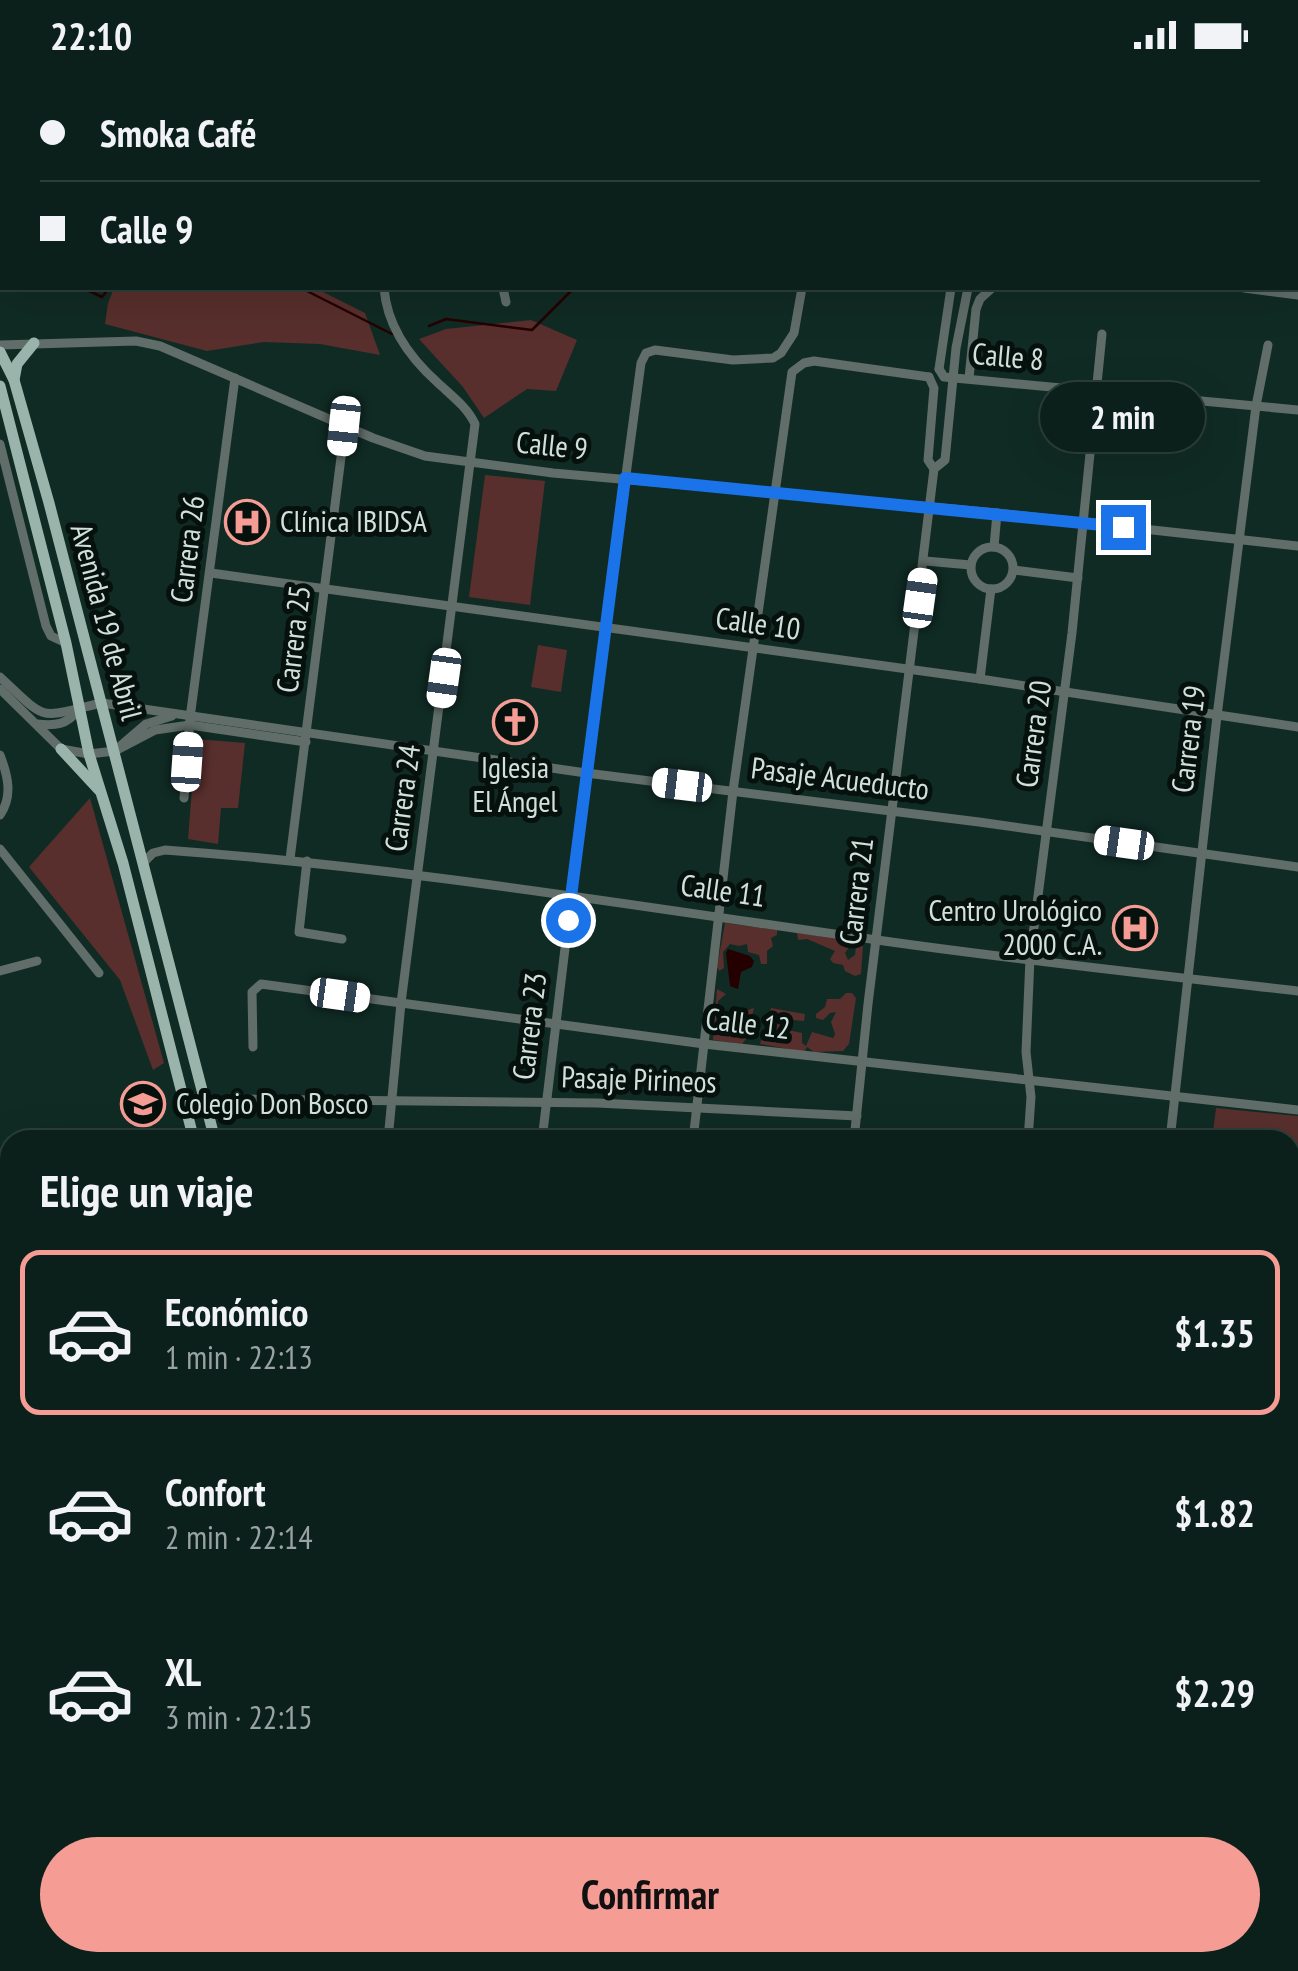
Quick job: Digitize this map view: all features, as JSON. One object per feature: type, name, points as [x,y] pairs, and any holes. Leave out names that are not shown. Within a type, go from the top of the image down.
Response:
[{"type":"main road","points":[[14,380],[17,364],[34,343]]},
{"type":"main road","name":"Avenida 19 de Abril","points":[[0,348],[14,380],[102,703],[212,1130]]},
{"type":"main road","name":"Avenida 19 de Abril","points":[[0,386],[66,643],[89,754],[191,1130]]},
{"type":"main road","points":[[61,749],[102,794]]},
{"type":"main road","points":[[97,776],[115,751]]},
{"type":"street","name":"Carrera 24","points":[[384,290],[387,312],[404,346],[475,424],[401,1003],[389,1130]]},
{"type":"street","points":[[503,290],[506,302]]},
{"type":"street","name":"Carrera 23","points":[[543,1130],[570,895],[642,363],[646,352],[655,350],[733,360],[773,358],[794,332],[802,290]]},
{"type":"street","points":[[952,290],[939,369],[944,377],[953,377]]},
{"type":"street","name":"Carrera 21","points":[[934,469],[945,460],[960,322],[968,290]]},
{"type":"street","points":[[970,378],[976,310],[990,290]]},
{"type":"street","points":[[1269,290],[1298,295]]},
{"type":"street","name":"Carrera 20","points":[[1028,1130],[1030,1078],[1026,1052],[1030,958],[1078,578],[1102,334]]},
{"type":"street","name":"Calle 9","points":[[0,348],[34,343],[136,341],[160,346],[344,426],[424,456],[553,473],[998,513],[1298,546]]},
{"type":"street","name":"Carrera 19","points":[[1171,1130],[1217,716],[1256,406],[1268,346]]},
{"type":"street","name":"Calle 8","points":[[777,492],[792,372],[804,363],[814,361],[929,377],[934,388]]},
{"type":"street","points":[[929,377],[939,369]]},
{"type":"street","name":"Calle 8","points":[[953,377],[1298,410]]},
{"type":"street","name":"Carrera 26","points":[[184,798],[190,721],[235,378]]},
{"type":"street","name":"Carrera 21","points":[[855,1130],[932,507],[934,469],[928,460],[934,388]]},
{"type":"street","name":"Carrera 25","points":[[290,859],[344,426]]},
{"type":"street","points":[[0,444],[46,626],[51,636],[66,643]]},
{"type":"street","points":[[694,1130],[733,790],[777,492]]},
{"type":"street","points":[[994,547],[998,513]]},
{"type":"street","points":[[994,547],[1009,555],[1014,570],[1006,584],[991,590],[974,579],[972,565],[982,550],[994,547]]},
{"type":"street","points":[[925,561],[972,565]]},
{"type":"street","points":[[1014,570],[1078,578]]},
{"type":"street","name":"Calle 10","points":[[211,572],[1298,727]]},
{"type":"street","points":[[980,679],[991,590]]},
{"type":"street","points":[[0,677],[39,713],[49,716],[79,708]]},
{"type":"street","points":[[0,689],[61,749],[89,754],[115,751],[155,730],[190,721]]},
{"type":"street","name":"Pasaje Acueducto","points":[[79,708],[102,703],[307,738],[733,790],[1298,867]]},
{"type":"street","points":[[37,724],[51,726],[69,721],[79,708]]},
{"type":"street","points":[[115,751],[146,724],[174,716]]},
{"type":"street","points":[[0,755],[8,791],[0,815]]},
{"type":"street","points":[[0,849],[99,973]]},
{"type":"street","name":"Calle 11","points":[[144,862],[165,850],[308,861],[876,940],[1298,991]]},
{"type":"street","points":[[308,861],[298,932],[342,939]]},
{"type":"street","points":[[0,971],[37,962]]},
{"type":"street","name":"Calle 12","points":[[253,1048],[252,992],[261,984],[704,1044],[1298,1110]]},
{"type":"street","name":"Pasaje Pirineos","points":[[239,1099],[698,1106],[857,1116]]},
{"type":"shaded area","points":[[113,290],[319,290],[365,313],[380,355],[320,344],[264,342],[207,351],[105,324]]},
{"type":"shaded area","points":[[531,320],[577,340],[556,391],[527,389],[484,418],[463,387],[419,339],[446,329]]},
{"type":"shaded area","points":[[485,475],[545,481],[530,605],[469,597]]},
{"type":"shaded area","points":[[538,645],[567,650],[561,692],[531,687]]},
{"type":"shaded area","points":[[196,739],[245,743],[238,808],[221,808],[218,844],[188,839]]},
{"type":"shaded area","points":[[90,798],[164,1063],[153,1070],[120,980],[29,867]]},
{"type":"shaded area","points":[[725,923],[777,930],[771,938],[773,946],[767,951],[767,964],[761,964],[759,955],[748,952],[747,944],[730,944],[723,952],[724,968],[719,971]]},
{"type":"shaded area","points":[[797,933],[854,940],[845,953],[848,960],[855,955],[856,946],[863,946],[861,974],[855,976],[845,971],[843,965],[830,959],[835,951],[807,939],[798,940]]},
{"type":"shaded area","points":[[728,949],[754,961],[752,967],[741,972],[738,989],[730,986]]},
{"type":"shaded area","points":[[717,989],[726,994],[718,1001],[717,1025],[727,1032],[737,1029],[736,1014],[754,1008],[742,1044],[713,1040]]},
{"type":"shaded area","points":[[846,993],[856,998],[849,1044],[843,1051],[814,1052],[807,1047],[804,1052],[760,1044],[771,1008],[805,1014],[804,1021],[781,1019],[783,1029],[802,1033],[806,1046],[812,1032],[833,1038],[831,1022],[836,1012],[823,1020],[816,1018],[816,1014],[825,1007],[827,999],[840,999]]},
{"type":"shaded area","points":[[1216,1108],[1298,1116],[1298,1130],[1213,1130]]},
{"type":"waterway","points":[[87,290],[102,297],[107,290]]},
{"type":"waterway","points":[[305,290],[392,334]]},
{"type":"waterway","points":[[429,326],[446,319],[532,330],[572,290]]},
{"type":"place","name":"Clínica IBIDSA","points":[[247,522]]},
{"type":"place","name":"Iglesia El Ángel","points":[[515,722]]},
{"type":"place","name":"Centro Urológico 2000 C.A.","points":[[1135,928]]},
{"type":"place","name":"Colegio Don Bosco","points":[[143,1104]]},
{"type":"route","points":[[568,920],[625,478],[1123,527]]}]
